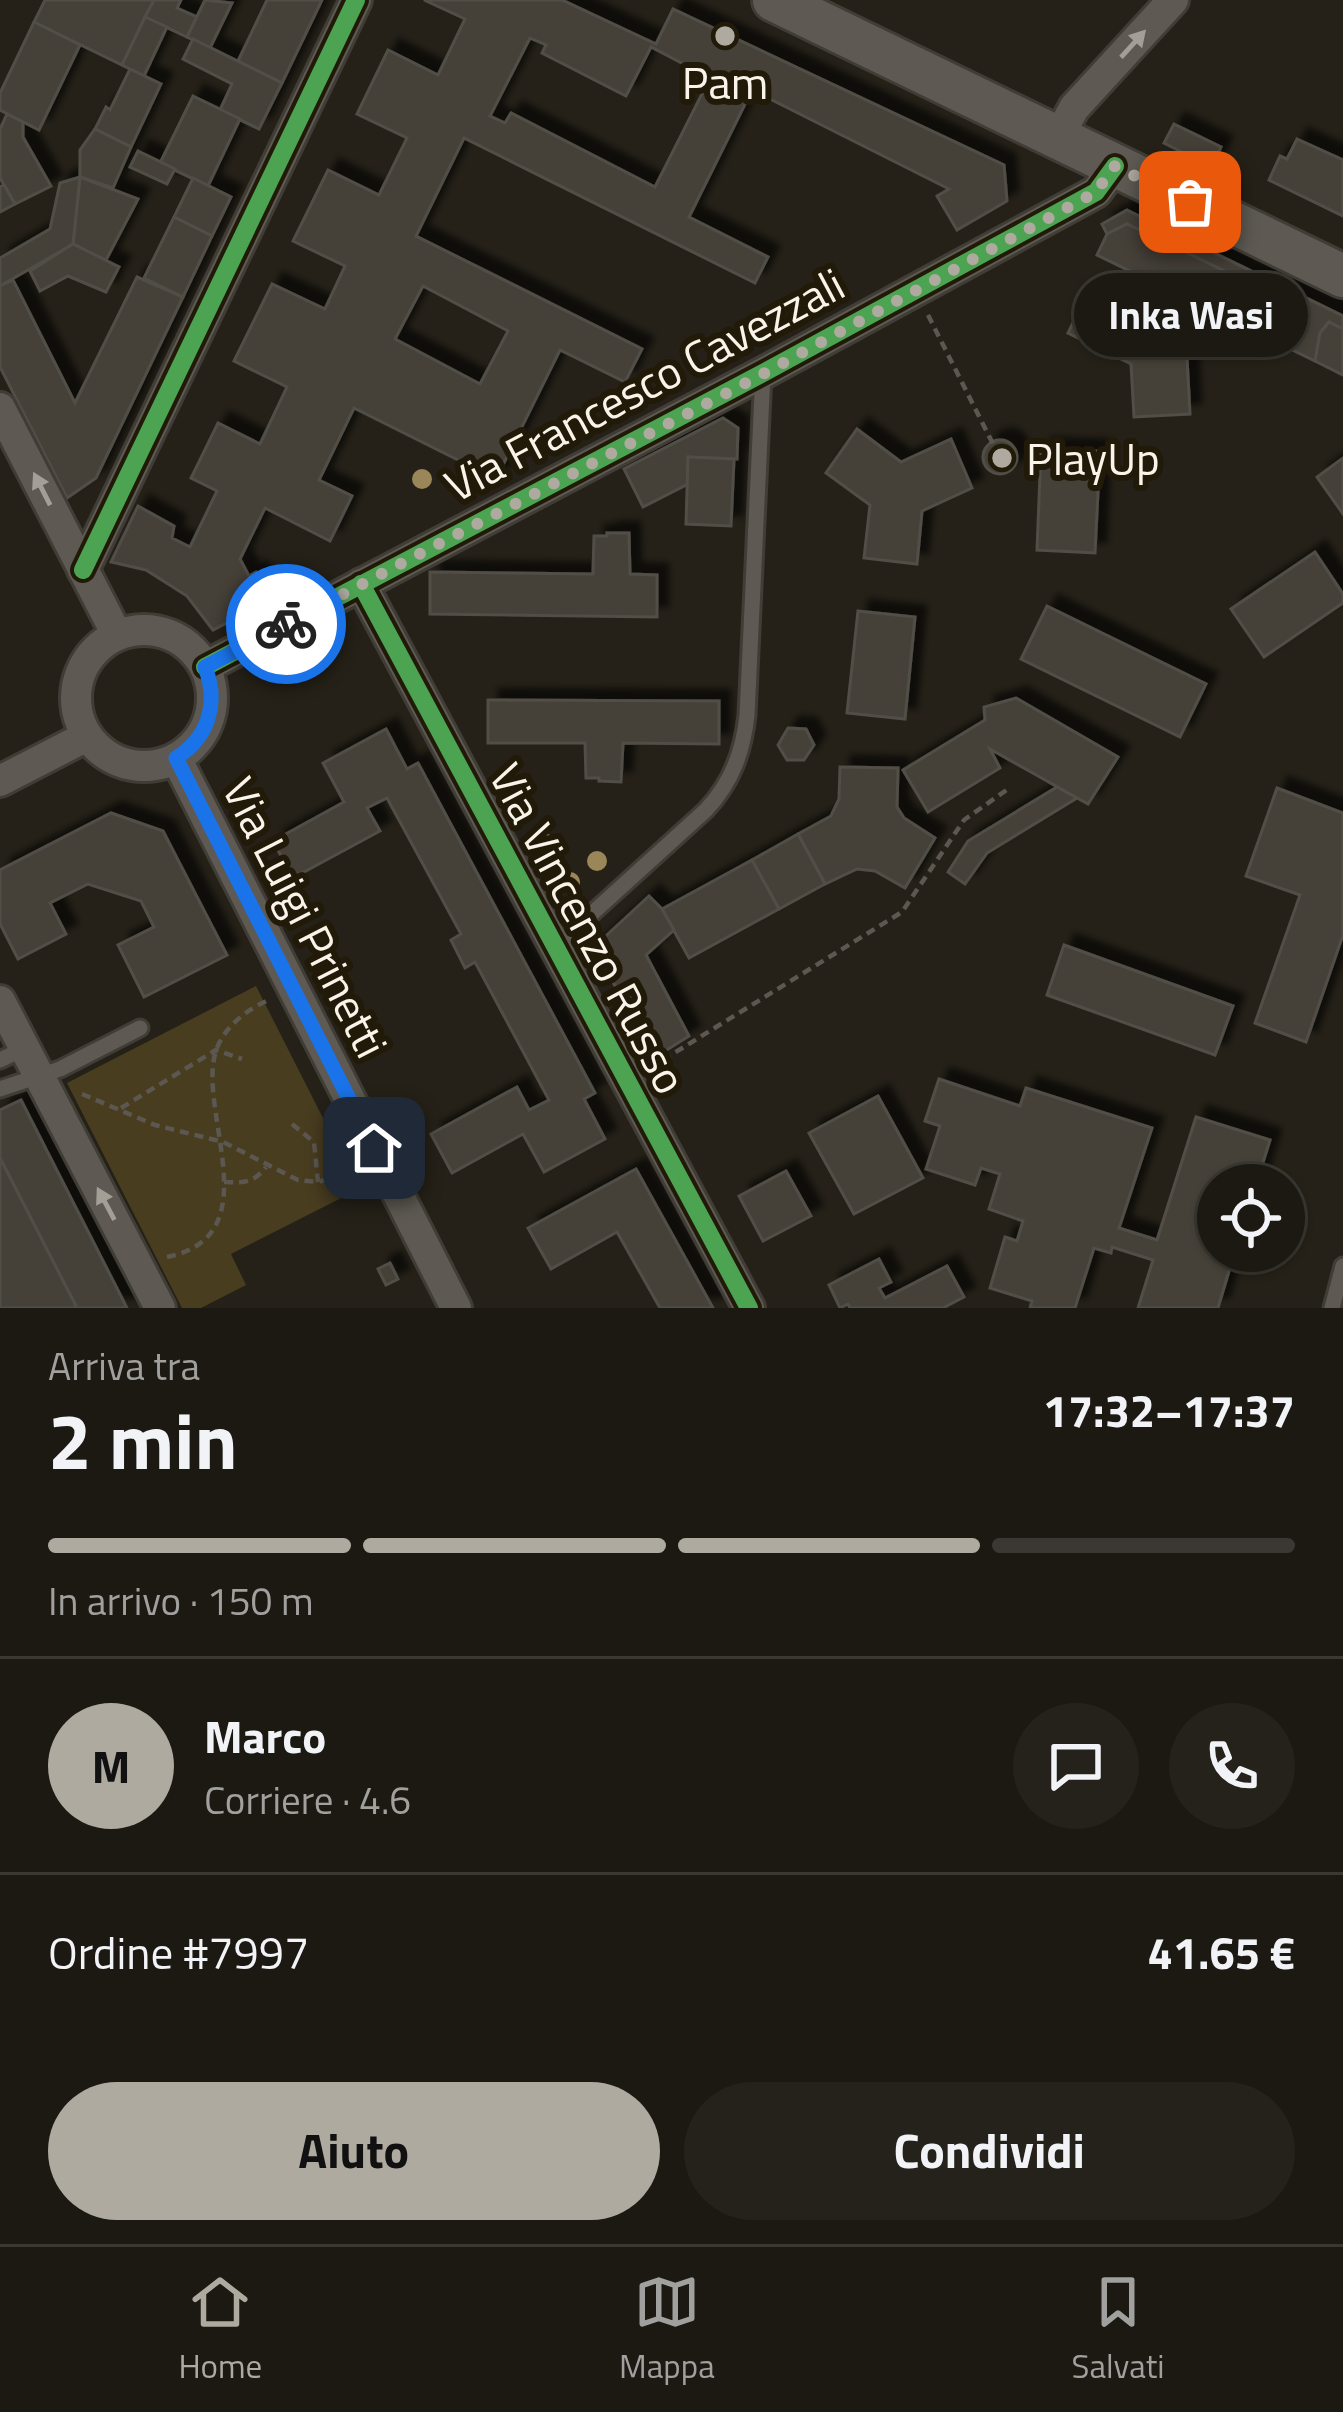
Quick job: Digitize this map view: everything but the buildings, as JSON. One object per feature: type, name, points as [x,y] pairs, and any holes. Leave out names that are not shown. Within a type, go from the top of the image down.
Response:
[{"type":"street","points":[[83,570],[356,0]]},
{"type":"street","points":[[774,0],[1343,276]]},
{"type":"street","points":[[1058,138],[1074,108],[1173,0]]},
{"type":"street","name":"Via Francesco Cavezzali","points":[[205,667],[763,374],[1096,192],[1114,166]]},
{"type":"street","points":[[0,409],[117,635]]},
{"type":"street","name":"Via Vincenzo Russo","points":[[361,584],[749,1308]]},
{"type":"street","points":[[145,629],[170,634],[191,648],[205,667],[212,694],[209,719],[197,741],[176,758],[153,765],[128,764],[104,754],[87,736],[77,712],[78,679],[95,650],[117,635],[145,629]]},
{"type":"street","points":[[0,781],[87,736]]},
{"type":"street","name":"Via Luigi Prinetti","points":[[176,758],[456,1308]]},
{"type":"street","points":[[0,1001],[12,1054],[40,1077],[160,1308]]},
{"type":"lane","points":[[555,947],[706,810],[737,763],[747,715],[763,374]]},
{"type":"lane","points":[[0,1089],[40,1077],[140,1028]]},
{"type":"lane","points":[[1332,1308],[1343,1266]]},
{"type":"path","points":[[923,307],[993,444]]},
{"type":"path","points":[[627,1082],[902,912],[964,820],[1008,789]]},
{"type":"path","points":[[139,1266],[198,1246],[211,1230],[224,1182],[224,1142],[213,1071],[216,1049],[228,1028],[271,999]]},
{"type":"path","points":[[216,1049],[242,1059]]},
{"type":"path","points":[[121,1108],[216,1049]]},
{"type":"path","points":[[74,1095],[86,1094],[155,1125],[224,1142],[298,1180],[319,1182],[356,1170]]},
{"type":"path","points":[[292,1124],[314,1142],[319,1182]]},
{"type":"path","points":[[224,1182],[258,1178],[267,1166]]},
{"type":"shaded area","points":[[256,986],[359,1189],[231,1254],[246,1285],[201,1308],[182,1308],[67,1083]]},
{"type":"cycle path","points":[[83,570],[356,0]]},
{"type":"cycle path","points":[[205,667],[1096,192],[1115,166]]},
{"type":"cycle path","points":[[361,584],[749,1308]]},
{"type":"way so far","points":[[286,624],[763,374],[1096,192],[1114,166],[1190,202]]},
{"type":"place","name":"Pam","points":[[725,36]]},
{"type":"place","name":"Inka Wasi","points":[[1190,202]]},
{"type":"place","name":"PlayUp","points":[[1002,458]]},
{"type":"route","points":[[286,624],[205,667],[212,694],[209,719],[197,741],[176,758],[374,1148]]}]
